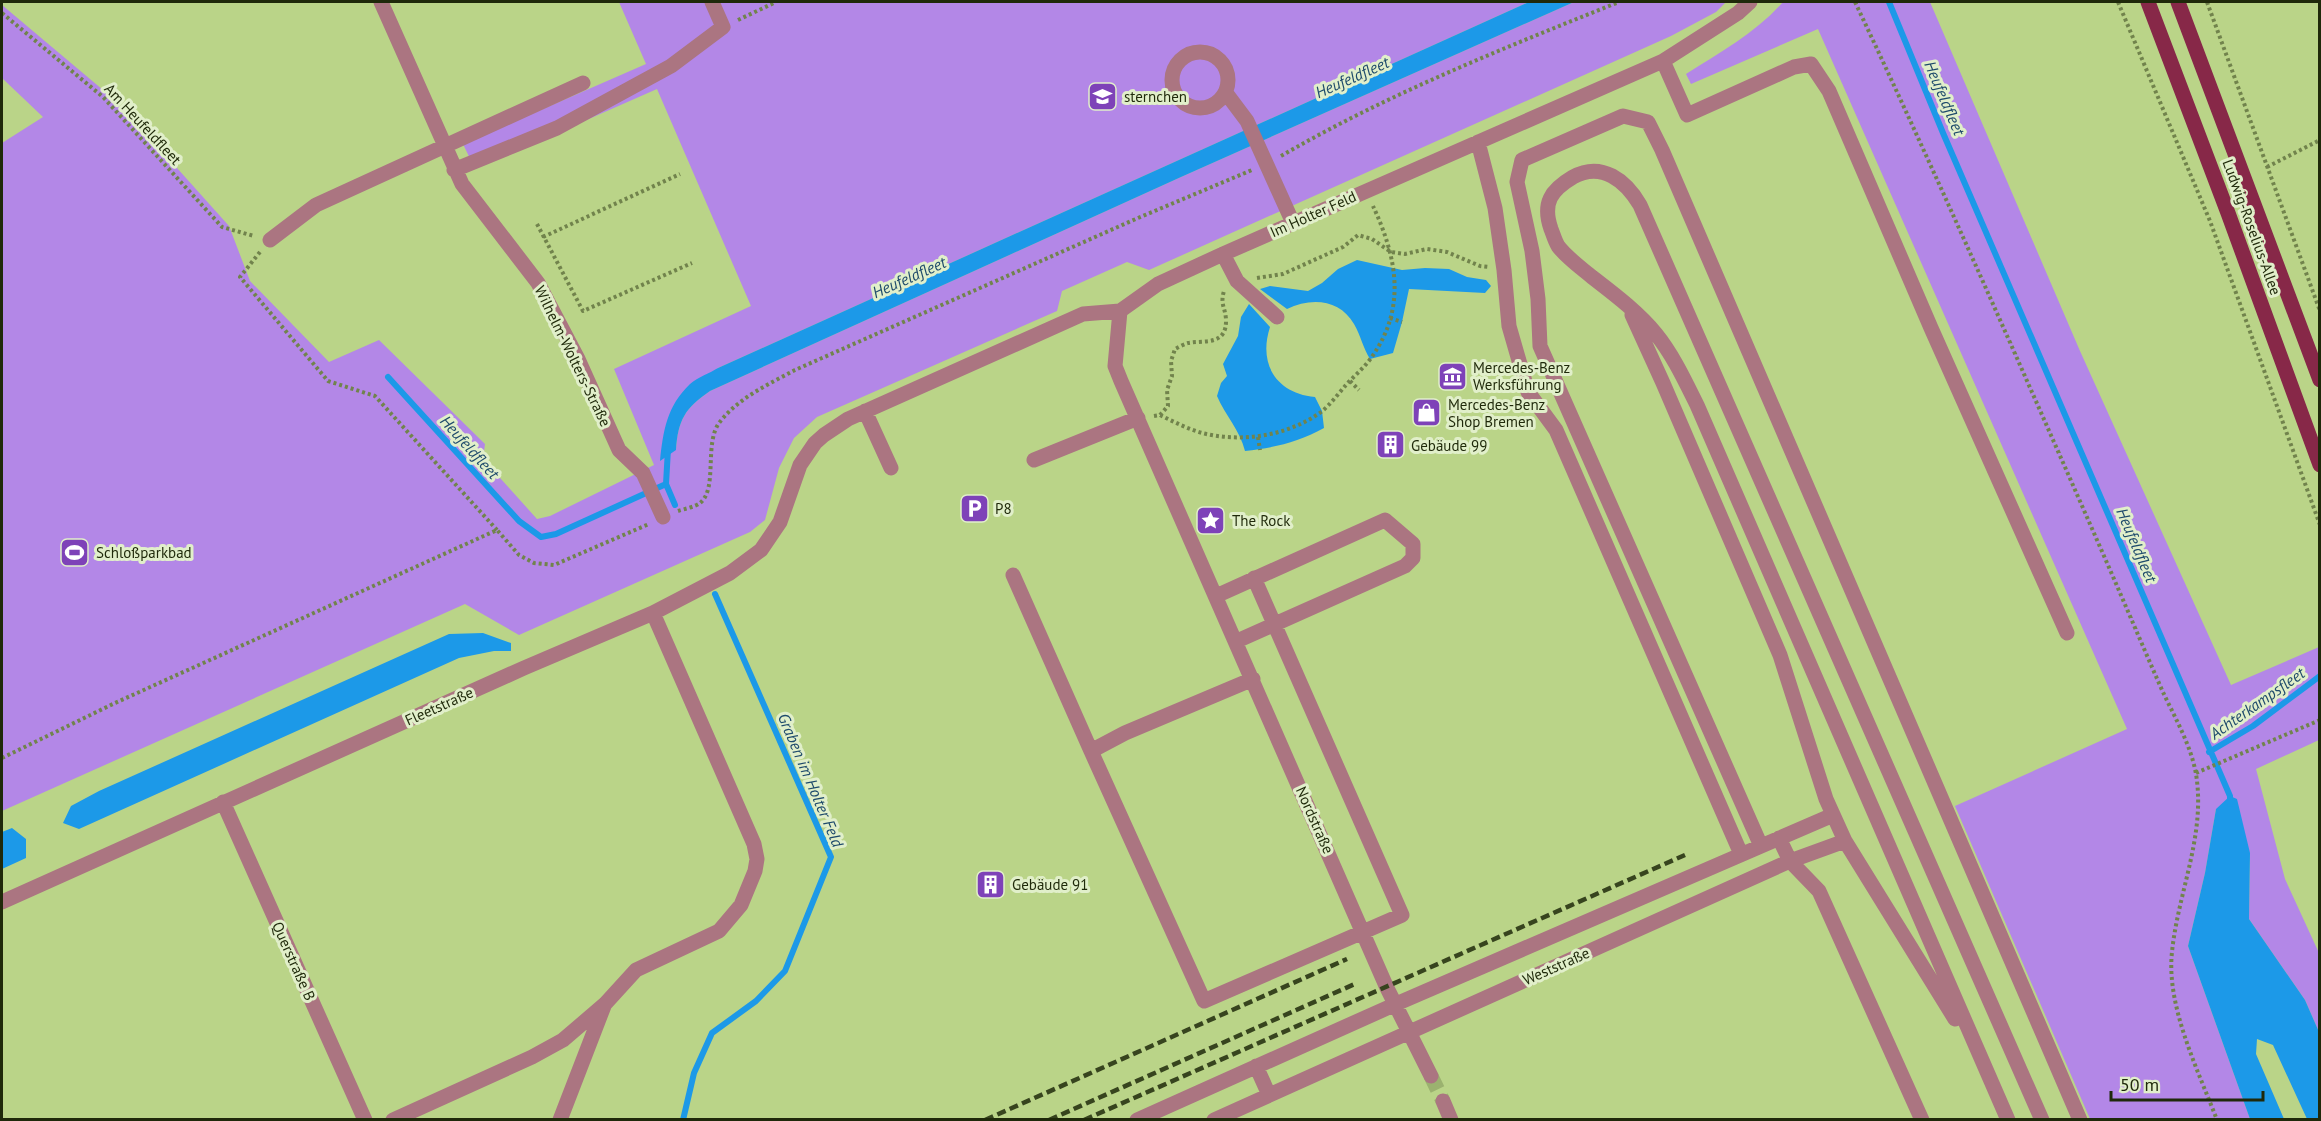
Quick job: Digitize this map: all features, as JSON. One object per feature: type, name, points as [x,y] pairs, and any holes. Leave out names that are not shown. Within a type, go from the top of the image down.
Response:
[{"type":"main road","name":"Ludwig-Roselius-Allee","points":[[2148,2],[2228,213],[2319,465]]},
{"type":"main road","name":"Ludwig-Roselius-Allee","points":[[2178,2],[2319,380]]},
{"type":"street","name":"Wilhelm-Wolters-Straße","points":[[381,2],[454,170],[462,184],[538,283],[578,359],[619,450],[643,473],[662,515]]},
{"type":"street","points":[[454,170],[557,128],[671,66],[723,27],[712,2]]},
{"type":"street","name":"Im Holter Feld","points":[[1120,311],[1158,284],[1223,254],[1663,61],[1750,2]]},
{"type":"street","points":[[1663,61],[1688,115],[1794,67],[1811,64],[1828,91],[2067,633]]},
{"type":"street","points":[[270,240],[316,205],[446,148],[583,83]]},
{"type":"street","points":[[1226,93],[1247,121],[1293,223]]},
{"type":"street","points":[[1761,846],[1540,345],[1538,299],[1532,251],[1517,182],[1522,160],[1623,116],[1648,122],[1662,150],[2080,1119]]},
{"type":"street","points":[[1478,142],[1495,208],[1509,326],[1528,392],[1556,430],[1741,854]]},
{"type":"street","points":[[2008,1119],[1697,405],[1676,365],[1656,335],[1626,304],[1578,266],[1557,245],[1547,218],[1548,204],[1554,190],[1575,176],[1594,171],[1611,174],[1629,188],[1640,205],[2042,1119]]},
{"type":"street","points":[[1223,254],[1237,280],[1277,317]]},
{"type":"street","points":[[1626,304],[1664,383],[1780,655],[1833,815],[1845,841],[1983,1064]]},
{"type":"street","points":[[891,468],[866,411],[1083,314],[1120,311],[1116,366],[1138,418],[1034,460]]},
{"type":"street","name":"Fleetstraße","points":[[2,902],[653,613],[730,573],[761,550],[780,522],[800,465],[815,443],[824,435],[866,411]]},
{"type":"street","name":"Nordstraße","points":[[1138,418],[1396,1004],[1431,1076]]},
{"type":"street","points":[[1216,596],[1385,520],[1413,544],[1413,558],[1406,566],[1237,641]]},
{"type":"street","points":[[1013,575],[1204,1001],[1402,915],[1254,578]]},
{"type":"street","points":[[393,1119],[532,1057],[563,1040],[605,1004],[636,970],[719,931],[741,905],[755,871],[757,859],[750,829],[653,613]]},
{"type":"street","points":[[1091,751],[1125,733],[1253,679]]},
{"type":"street","name":"Querstraße B","points":[[223,802],[365,1119]]},
{"type":"street","name":"Weststraße","points":[[1137,1119],[1833,815]]},
{"type":"street","points":[[1779,838],[1791,861],[1819,891],[1922,1119]]},
{"type":"street","name":"Weststraße","points":[[1214,1119],[1791,861],[1845,841]]},
{"type":"street","points":[[560,1119],[605,1004]]},
{"type":"street","points":[[1256,1066],[1269,1095]]},
{"type":"street","points":[[1443,1101],[1451,1119]]},
{"type":"path","points":[[723,27],[776,2]]},
{"type":"path","points":[[1234,177],[1264,159],[1472,61],[1619,2]]},
{"type":"path","points":[[1855,2],[1919,138],[2127,608],[2196,773],[2195,843],[2178,913],[2171,954],[2172,974],[2178,1011],[2217,1119]]},
{"type":"path","points":[[2118,2],[2210,222],[2319,525]]},
{"type":"path","points":[[2207,2],[2319,311]]},
{"type":"path","name":"Am Heufeldfleet","points":[[2,13],[103,97],[222,227],[270,240]]},
{"type":"path","points":[[2267,167],[2319,140]]},
{"type":"path","points":[[543,237],[680,174]]},
{"type":"path","points":[[1138,418],[1160,415],[1188,428],[1214,436],[1258,436],[1290,428],[1322,411],[1370,359],[1380,343],[1390,318],[1395,291],[1394,263],[1367,190]]},
{"type":"path","points":[[537,224],[583,311],[692,263]]},
{"type":"path","points":[[1160,415],[1168,406],[1167,390],[1172,376],[1171,361],[1175,349],[1186,343],[1213,342],[1222,335],[1226,320],[1221,300],[1224,289],[1237,280],[1283,274],[1343,247],[1358,235],[1372,239],[1391,252],[1405,254],[1427,249],[1447,252],[1480,266],[1504,270]]},
{"type":"path","points":[[270,240],[240,277],[328,381],[375,396],[497,530]]},
{"type":"path","points":[[1390,318],[1402,322]]},
{"type":"path","points":[[1350,381],[1359,390]]},
{"type":"path","points":[[1258,436],[1260,450]]},
{"type":"path","points":[[2196,773],[2319,720]]},
{"type":"shaded area","points":[[619,2],[1529,2],[718,368],[673,406],[676,450],[684,416],[694,403],[710,391],[1574,2],[1726,2],[1716,12],[1671,36],[1149,270],[1127,262],[1062,291],[1057,311],[817,417],[794,438],[779,468],[765,520],[750,532],[519,635],[465,604],[2,811],[2,143],[43,117],[2,78],[2,5],[103,90],[177,168],[229,226],[250,281],[329,362],[379,340],[485,444],[483,459],[537,519],[550,516],[654,465],[614,369],[751,306],[657,89],[475,169],[463,144],[646,64]]},
{"type":"shaded area","points":[[1783,2],[1930,2],[2080,351],[2231,685],[2319,647],[2319,740],[2256,769],[2285,879],[2319,953],[2319,1032],[2305,1000],[2249,919],[2250,853],[2216,809],[2205,873],[2188,946],[2250,1119],[2090,1119],[1955,806],[2127,729],[1818,29],[1691,84],[1686,74],[1750,32]]},
{"type":"water","points":[[1529,2],[1574,2],[710,391],[694,403],[684,416],[676,450],[660,461],[665,429],[671,410],[682,392],[700,377]]},
{"type":"water","points":[[1357,260],[1402,270],[1449,269],[1467,277],[1486,280],[1491,286],[1485,293],[1409,289],[1393,353],[1370,359],[1354,324],[1341,309],[1315,302],[1287,309],[1260,289],[1270,286],[1308,291],[1322,283],[1338,269]]},
{"type":"water","points":[[1249,304],[1270,327],[1266,353],[1273,374],[1290,390],[1315,397],[1322,411],[1324,428],[1286,444],[1245,451],[1240,436],[1217,396],[1221,383],[1227,376],[1223,364],[1238,336],[1241,317]]},
{"type":"water","points":[[483,633],[511,643],[511,651],[494,651],[459,658],[79,829],[63,823],[71,806],[99,791],[449,634]]},
{"type":"water","points":[[2230,796],[2237,799],[2250,853],[2249,919],[2305,1000],[2319,1032],[2319,1119],[2307,1119],[2273,1045],[2257,1039],[2256,1054],[2284,1119],[2250,1119],[2188,946],[2205,873],[2216,809]]},
{"type":"water","points":[[12,828],[26,839],[26,858],[2,869],[2,832]]},
{"type":"waterway","name":"Heufeldfleet","points":[[1889,2],[1943,133],[2230,796],[2230,804]]},
{"type":"waterway","name":"Heufeldfleet","points":[[388,377],[519,521],[541,537],[556,534],[666,484]]},
{"type":"waterway","name":"Heufeldfleet","points":[[668,449],[666,484],[675,505]]},
{"type":"waterway","name":"Graben im Holter Feld","points":[[683,1120],[694,1073],[712,1033],[756,1001],[785,971],[831,857],[715,594]]},
{"type":"waterway","name":"Achterkampsfleet","points":[[2209,752],[2253,726],[2320,676]]},
{"type":"tunnel","points":[[1431,1076],[1443,1101]]},
{"type":"railway","points":[[1084,1120],[1685,855]]},
{"type":"railway","points":[[985,1120],[1347,959]]},
{"type":"railway","points":[[1049,1120],[1357,983]]},
{"type":"place","name":"sternchen","points":[[1103,96]]},
{"type":"place","name":"Mercedes-Benz Werksführung","points":[[1452,376]]},
{"type":"place","name":"Mercedes-Benz Shop Bremen","points":[[1427,413]]},
{"type":"place","name":"Gebäude 99","points":[[1390,445]]},
{"type":"place","name":"P8","points":[[974,508]]},
{"type":"place","name":"The Rock","points":[[1211,520]]},
{"type":"place","name":"Schloßparkbad","points":[[75,552]]},
{"type":"place","name":"Gebäude 91","points":[[991,884]]}]
